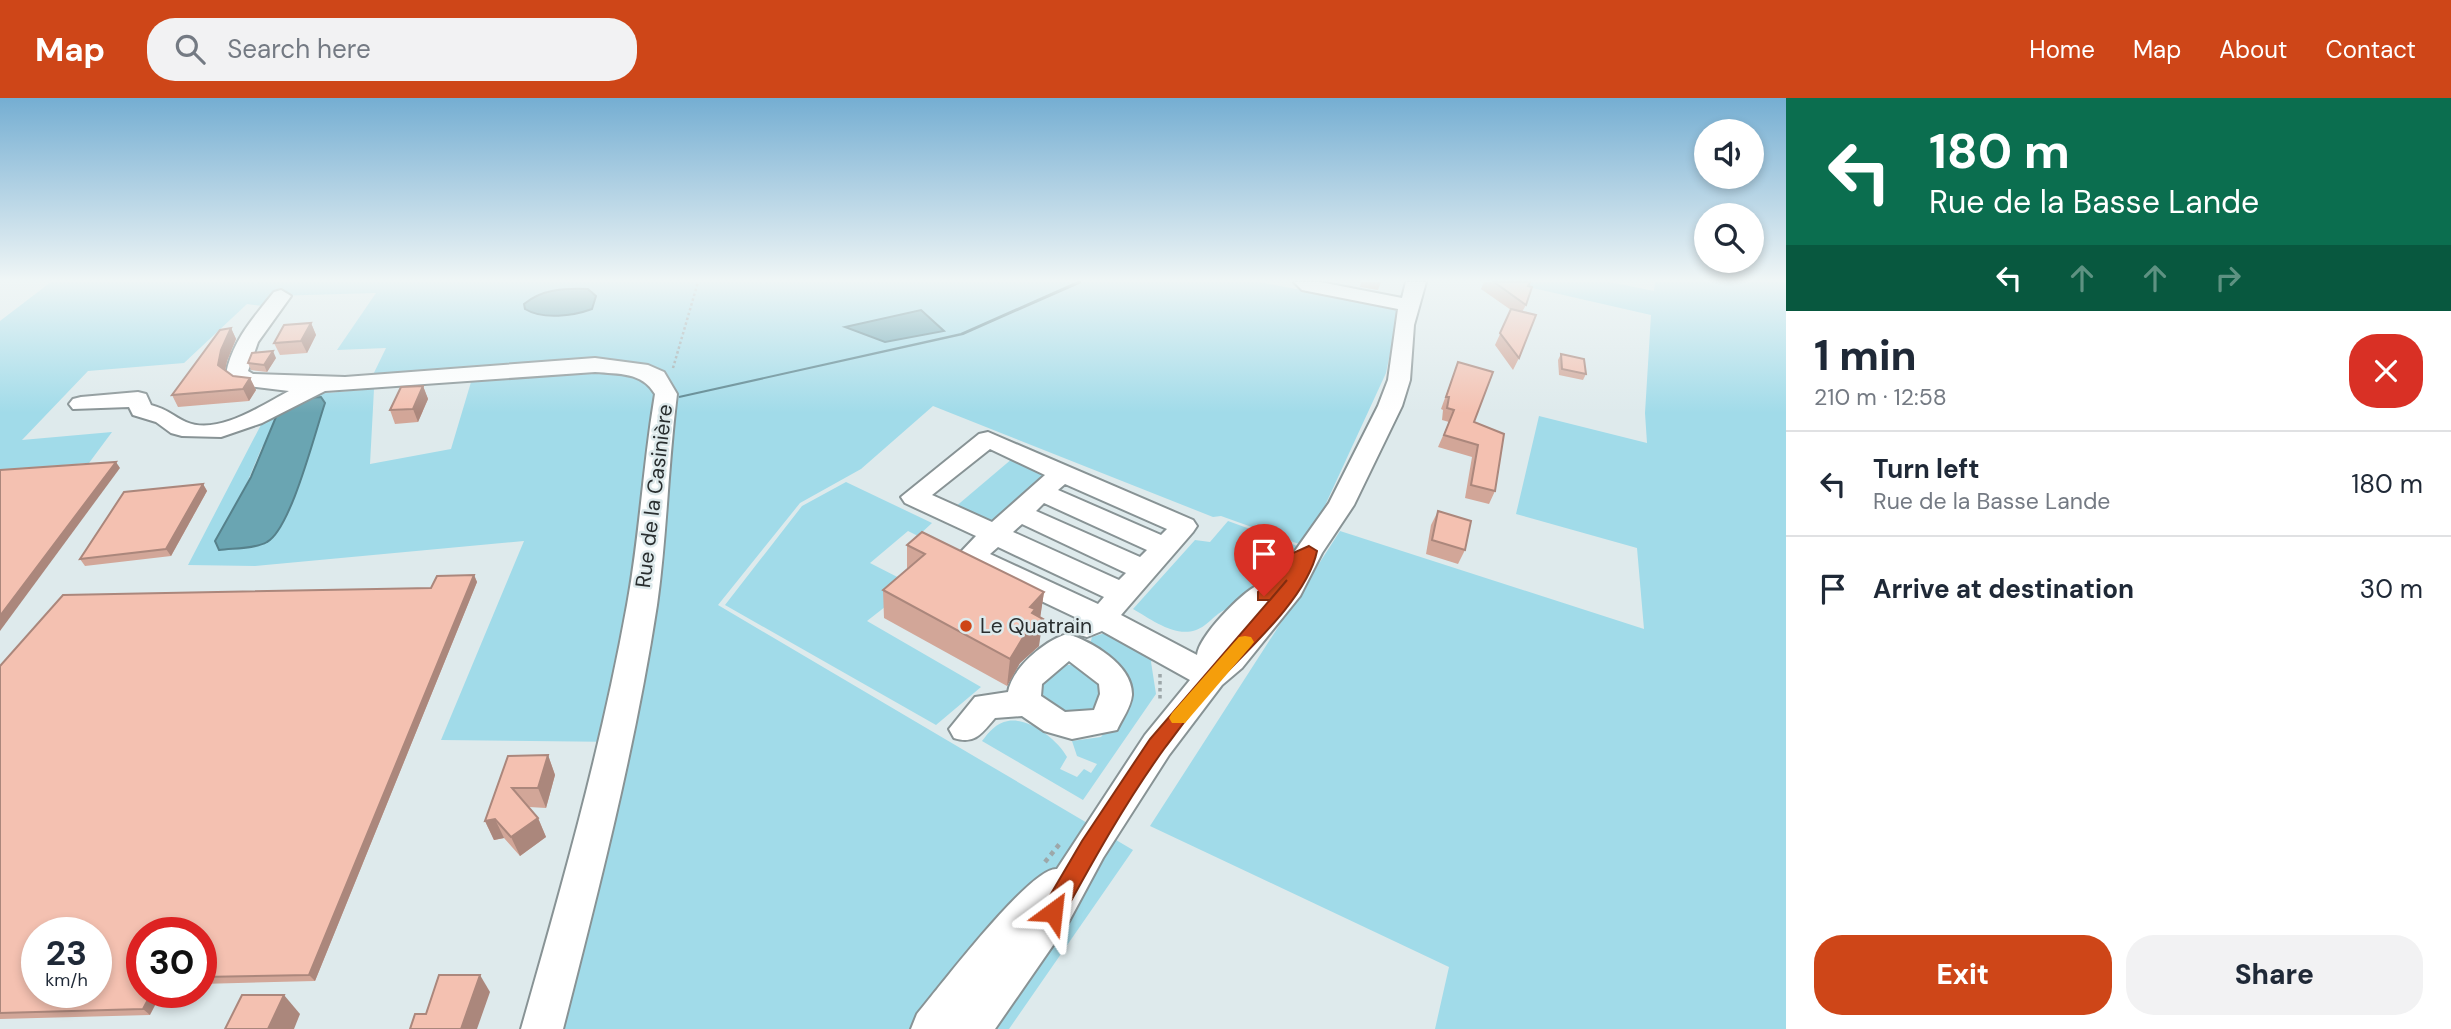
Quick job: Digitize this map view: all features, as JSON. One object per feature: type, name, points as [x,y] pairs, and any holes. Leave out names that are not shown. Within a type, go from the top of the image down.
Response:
[{"type":"street","name":"Rue de la Casinière","points":[[259,325],[250,337],[237,374],[247,380],[270,384],[320,385],[594,365],[640,370],[656,377],[666,394],[658,443],[642,605],[613,749],[542,1029]]},
{"type":"street","points":[[932,1029],[1211,677],[1231,660],[1290,589],[1307,560],[1309,551],[1341,505],[1390,406],[1399,380],[1404,325]]},
{"type":"street","points":[[80,404],[138,399],[141,410],[166,418],[174,426],[200,431],[218,430],[238,426],[263,415],[320,385]]},
{"type":"street","points":[[1067,645],[1107,670],[1116,686],[1117,704],[1105,721],[1078,728],[1048,720],[1028,703],[1023,690],[1029,677],[1085,627],[1102,618],[1184,526],[988,439],[914,497],[1123,594]]},
{"type":"street","points":[[1062,473],[971,556],[1102,618],[1211,677]]},
{"type":"street","points":[[1041,492],[1164,547]]},
{"type":"street","points":[[1019,513],[1144,570]]},
{"type":"street","points":[[966,729],[986,706],[1028,703]]},
{"type":"street","points":[[970,1029],[1053,912],[1077,843]]},
{"type":"path","points":[[666,394],[686,325]]},
{"type":"path","points":[[1159,703],[1162,694],[1158,668],[1169,654]]},
{"type":"path","points":[[1038,871],[1077,843]]},
{"type":"shaded area","points":[[0,325],[224,325],[184,363],[88,371],[22,440],[112,432],[89,463],[0,470]]},
{"type":"shaded area","points":[[354,325],[1396,325],[1386,373],[1322,512],[1299,544],[1221,516],[1213,517],[933,406],[861,469],[800,503],[718,605],[1133,850],[1009,1029],[553,1029],[622,742],[441,740],[524,541],[255,566],[188,565],[264,419],[303,395],[374,389],[370,464],[451,449],[474,372],[371,379],[386,348],[337,350]],"holes":[[[321,397],[325,403],[291,505],[267,542],[219,550],[262,447]]]},
{"type":"shaded area","points":[[938,325],[944,331],[885,342],[845,327]]},
{"type":"shaded area","points":[[982,325],[963,334],[679,397],[961,334]]},
{"type":"shaded area","points":[[1650,325],[1786,325],[1786,1029],[1435,1029],[1449,967],[1150,826],[1340,531],[1644,629],[1637,548],[1516,514],[1539,416],[1647,443],[1645,413]]},
{"type":"shaded area","points":[[321,397],[325,403],[309,456],[285,519],[276,533],[267,542],[256,546],[219,550],[215,541],[251,477],[278,412],[308,398]]},
{"type":"shaded area","points":[[1013,458],[1046,472],[988,524],[954,508]]},
{"type":"shaded area","points":[[846,482],[932,523],[918,536],[908,531],[870,563],[913,585],[867,621],[981,687],[936,725],[725,605],[802,506]]},
{"type":"shaded area","points":[[1228,521],[1297,546],[1238,607],[1224,610],[1196,630],[1187,632],[1168,628],[1133,609],[1195,540],[1210,542]]},
{"type":"shaded area","points":[[1105,633],[1154,656],[1151,662],[1156,694],[1083,800],[982,741],[1000,724],[1008,721],[1025,723],[1042,731],[1063,750],[1067,757],[1060,769],[1077,777],[1084,769],[1091,773],[1097,764],[1077,756],[1072,741],[1101,737],[1128,703],[1089,648],[1092,637]]},
{"type":"shaded area","points":[[1057,665],[1078,665],[1105,685],[1096,711],[1069,711],[1047,700],[1039,683]]},
{"type":"building","points":[[284,325],[310,325],[301,341],[274,343]]},
{"type":"building","points":[[1503,325],[1532,325],[1519,358],[1500,333]]},
{"type":"building","points":[[231,328],[221,350],[218,365],[233,376],[250,378],[243,389],[172,395],[220,330]]},
{"type":"building","points":[[273,351],[264,365],[248,363],[252,353]]},
{"type":"building","points":[[1561,354],[1584,359],[1586,374],[1562,369]]},
{"type":"building","points":[[1458,362],[1493,372],[1474,422],[1504,434],[1495,491],[1471,485],[1478,445],[1444,435],[1454,410],[1447,408],[1449,397],[1446,397]]},
{"type":"building","points":[[423,386],[413,409],[390,410],[401,387]]},
{"type":"building","points":[[116,462],[0,616],[0,470]]},
{"type":"building","points":[[203,484],[166,549],[80,559],[124,492]]},
{"type":"building","points":[[1438,511],[1471,521],[1465,550],[1432,540]]},
{"type":"building","points":[[922,532],[1044,592],[1030,607],[1035,609],[1032,613],[1043,619],[1024,636],[1010,659],[883,590],[925,554],[907,545]]},
{"type":"building","points":[[474,575],[309,975],[217,977],[217,917],[126,917],[126,1008],[143,1009],[0,1013],[0,666],[63,595],[431,588],[437,576]]},
{"type":"building","points":[[548,755],[538,788],[512,788],[538,818],[511,837],[495,819],[485,821],[508,756]]},
{"type":"building","points":[[439,975],[480,975],[461,1029],[410,1029],[415,1014],[426,1014]]},
{"type":"building","points":[[242,995],[284,995],[268,1029],[225,1029]]},
{"type":"slow traffic","points":[[1178,718],[1211,677],[1231,660],[1245,642]]},
{"type":"place","name":"Le Quatrain","points":[[966,626]]},
{"type":"route","points":[[1053,912],[1090,847],[1157,745],[1211,677],[1231,660],[1290,589],[1307,560],[1309,551],[1299,557],[1264,596]]}]
